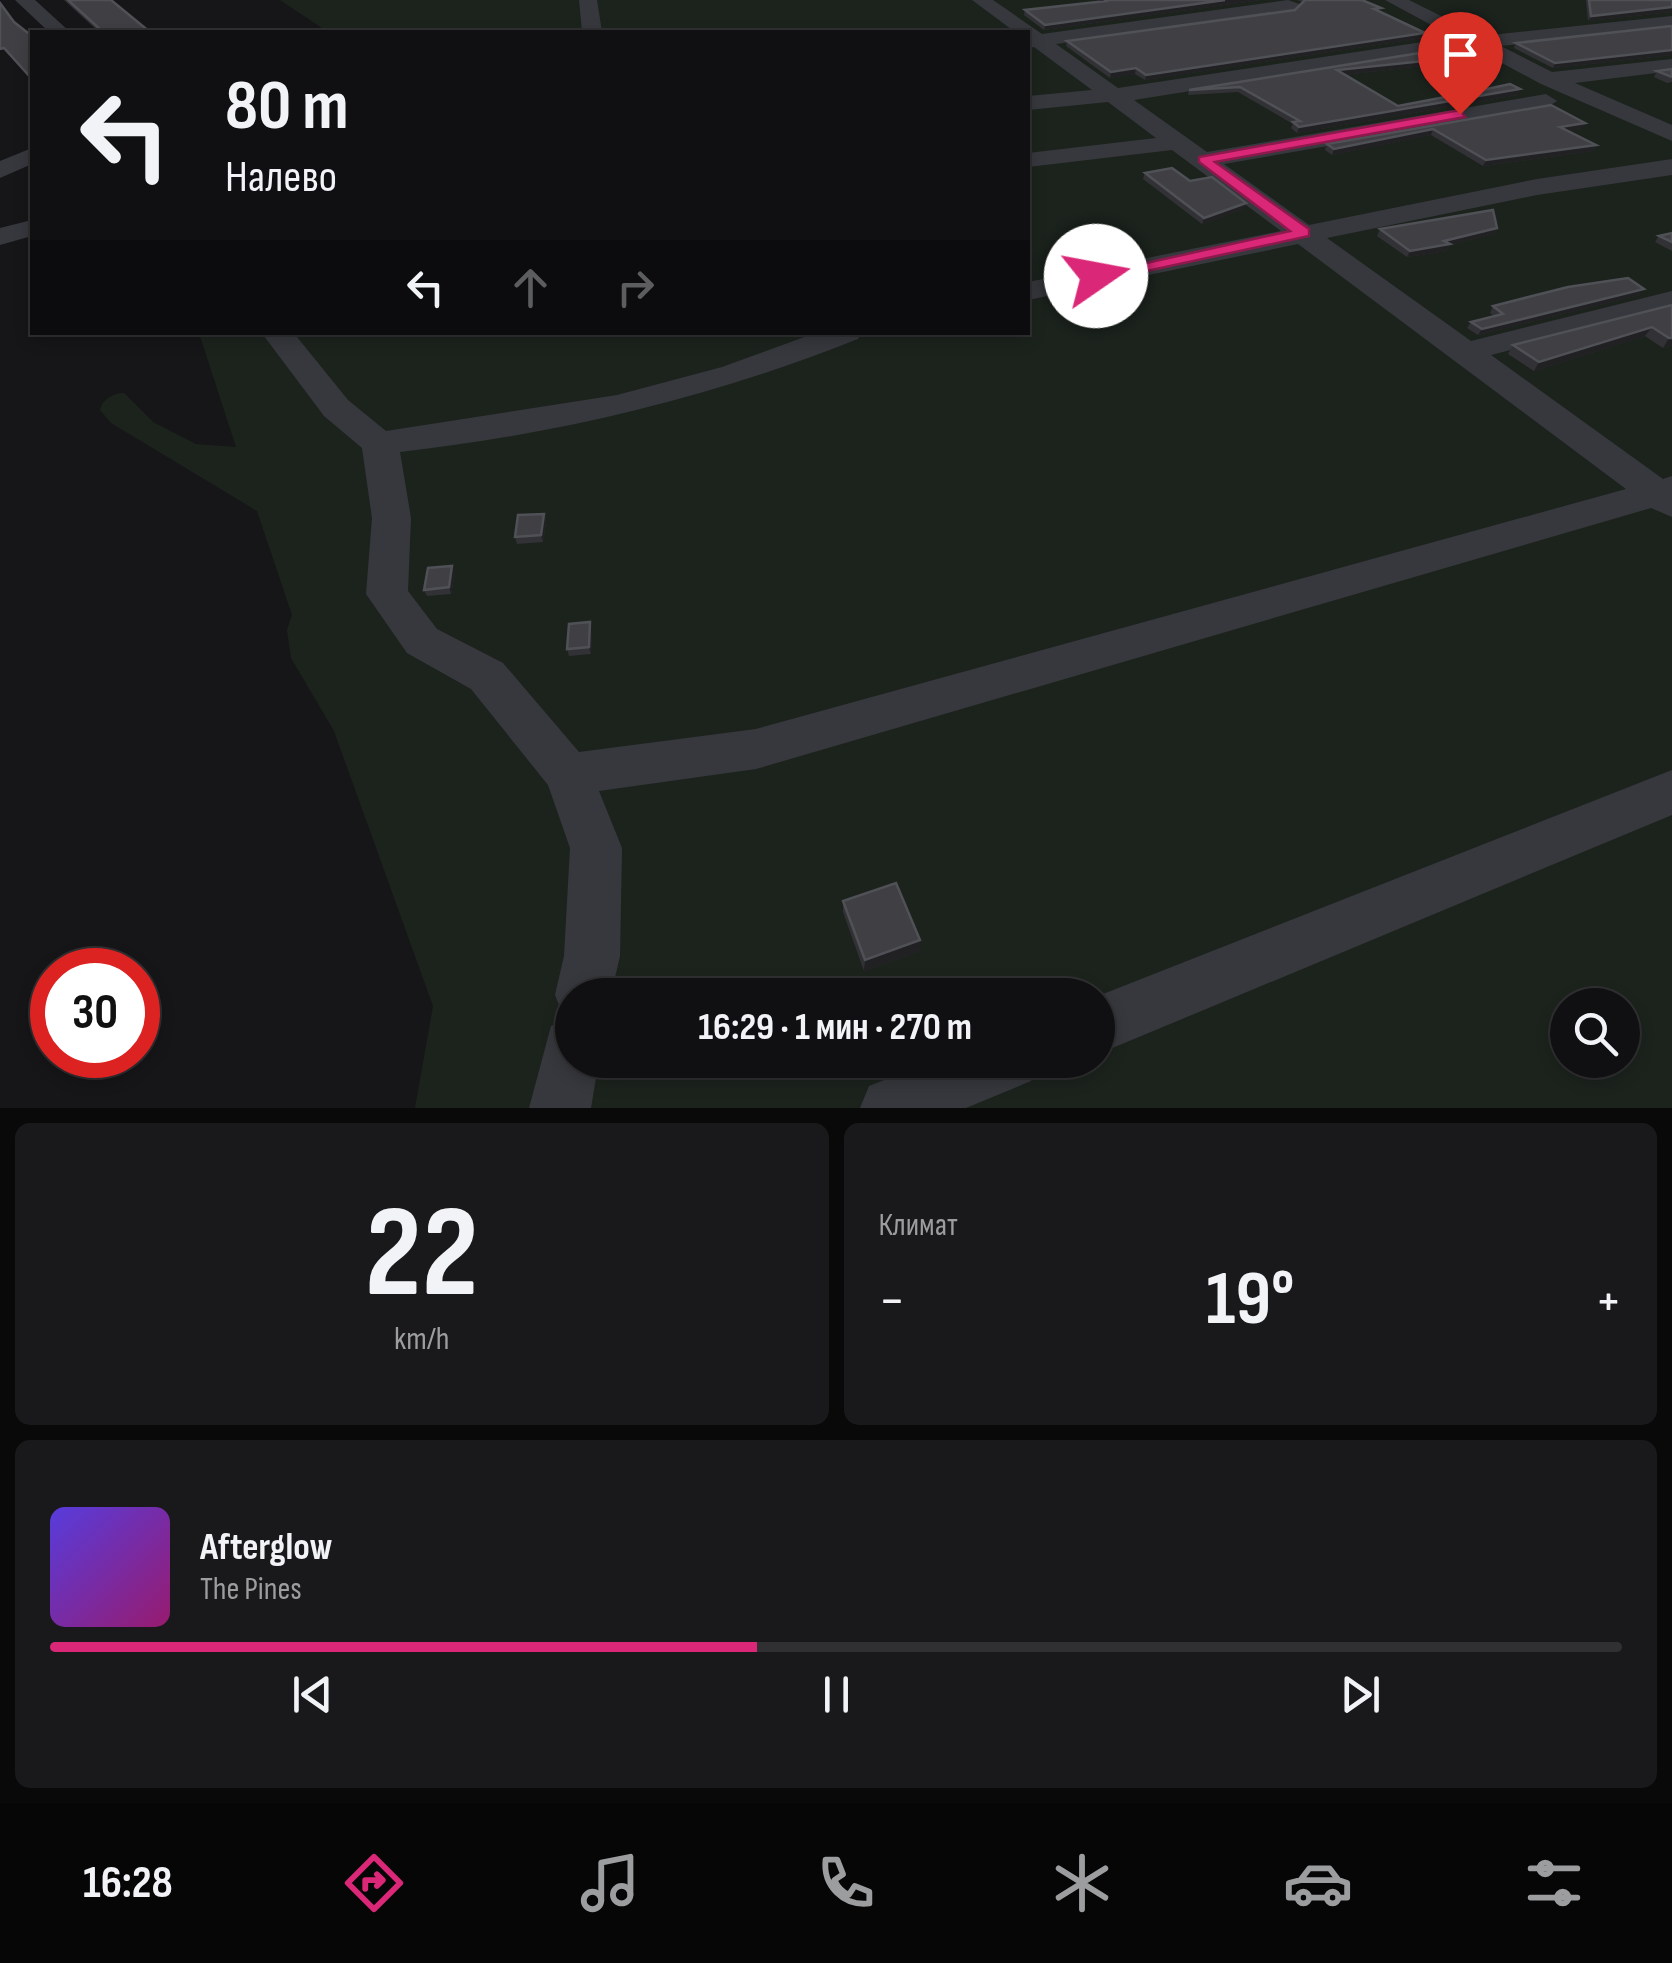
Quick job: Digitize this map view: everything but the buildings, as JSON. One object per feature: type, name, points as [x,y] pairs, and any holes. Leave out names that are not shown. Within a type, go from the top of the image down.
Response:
[{"type":"street","points":[[24,0],[58,30]]},
{"type":"street","points":[[588,0],[592,30]]},
{"type":"street","points":[[980,0],[1021,30]]},
{"type":"street","points":[[1394,0],[1476,42],[1548,90],[1672,134]]},
{"type":"street","points":[[1030,37],[1293,5]]},
{"type":"street","points":[[1476,42],[1672,22]]},
{"type":"street","points":[[1030,37],[1115,94],[1462,352],[1667,496]]},
{"type":"street","points":[[1030,102],[1115,94],[1429,48]]},
{"type":"street","points":[[1030,160],[1192,151],[1666,69]]},
{"type":"street","points":[[0,170],[30,156]]},
{"type":"street","points":[[1030,291],[1537,187],[1672,167]]},
{"type":"street","points":[[0,237],[30,229]]},
{"type":"street","points":[[1462,352],[1672,300]]},
{"type":"street","points":[[278,335],[336,408],[378,443],[391,476],[394,521],[387,594],[422,640],[487,676],[568,774],[596,848],[592,956],[587,978]]},
{"type":"street","points":[[378,443],[494,432],[572,417],[786,359],[840,335]]},
{"type":"street","points":[[568,774],[756,749],[1667,496]]},
{"type":"street","points":[[1115,1017],[1672,792]]},
{"type":"street","points":[[560,1108],[566,1078]]},
{"type":"street","points":[[891,1108],[965,1078]]},
{"type":"shaded area","points":[[280,0],[1672,0],[1672,1108],[415,1108],[433,1006],[334,731],[291,658],[287,630],[292,615],[257,511],[111,423],[101,406],[109,397],[124,393],[153,422],[196,444],[236,447],[200,335],[1030,335],[1030,30],[325,30]]},
{"type":"route","points":[[1096,276],[1303,233],[1204,160],[1460,114]]}]
